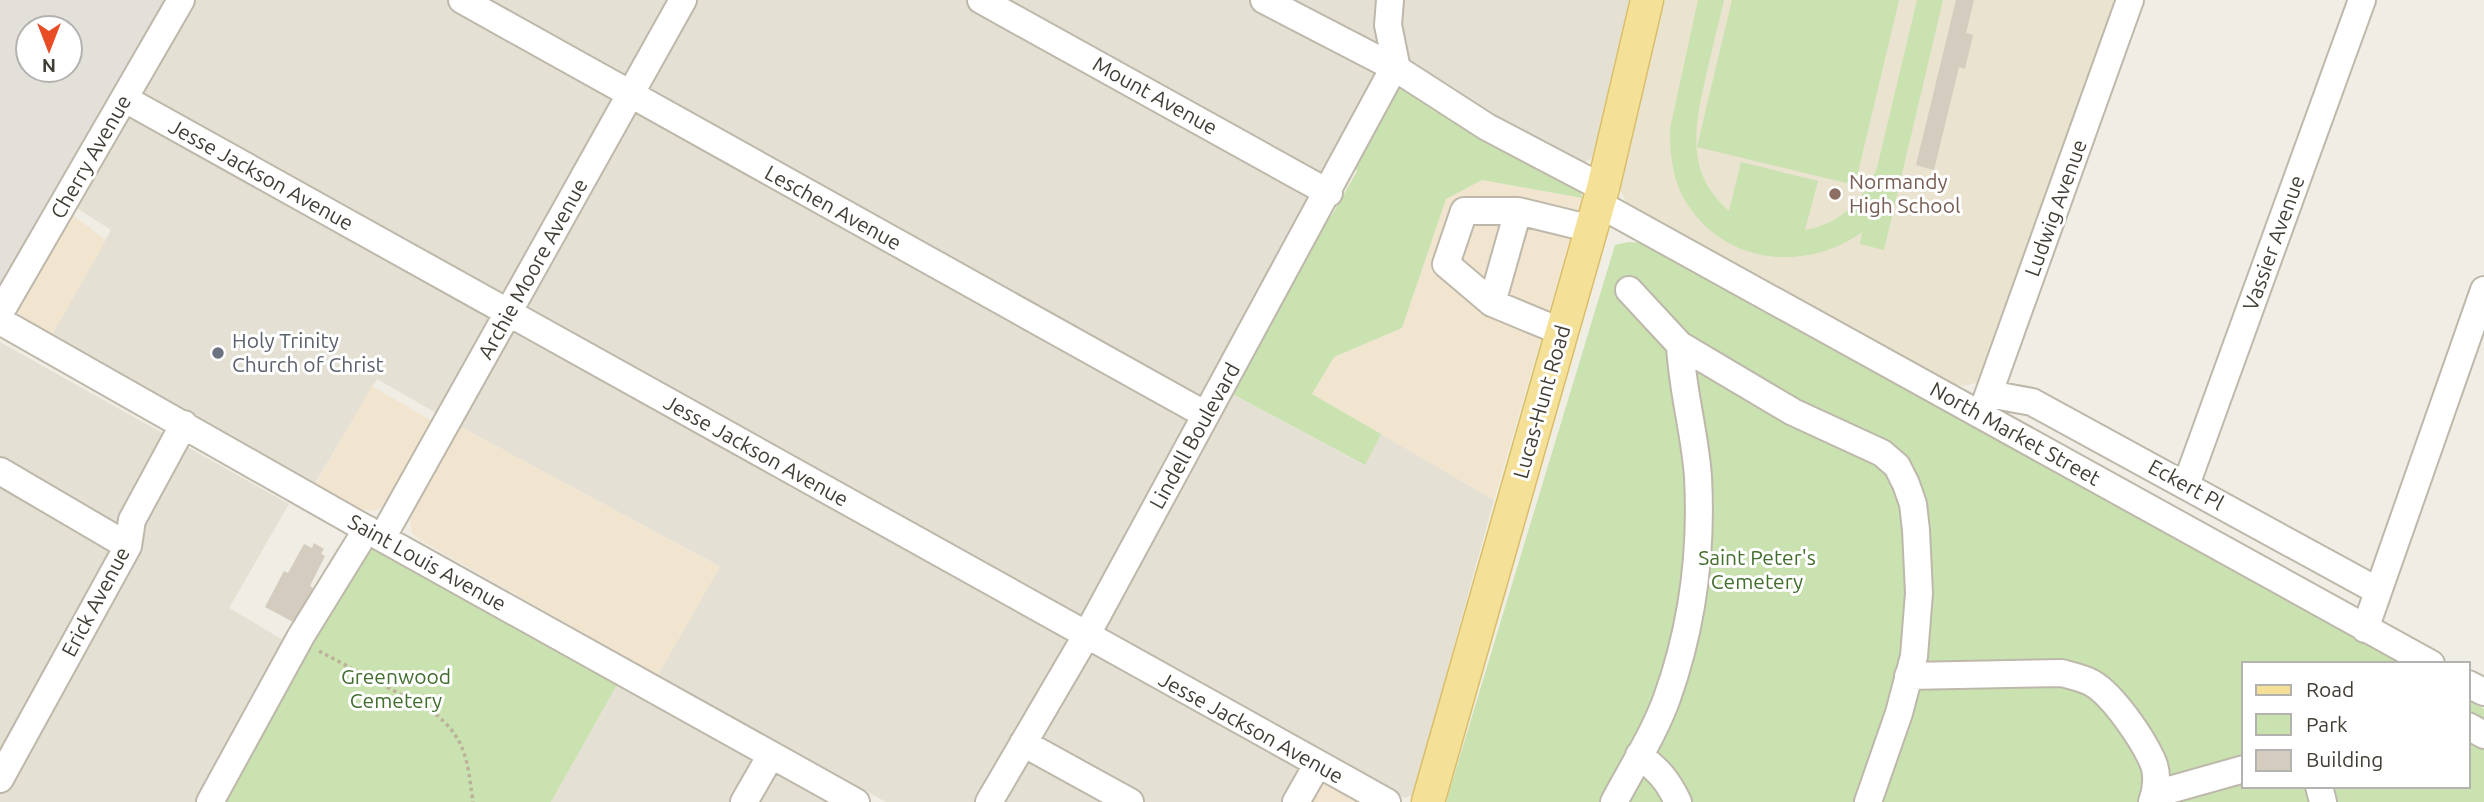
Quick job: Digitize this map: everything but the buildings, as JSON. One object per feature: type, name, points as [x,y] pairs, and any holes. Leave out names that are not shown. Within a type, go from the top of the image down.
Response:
[{"type":"main road","name":"Lucas-Hunt Road","points":[[1428,802],[1598,207],[1647,0]]},
{"type":"street","name":"Cherry Avenue","points":[[0,313],[181,0]]},
{"type":"street","name":"Leschen Avenue","points":[[462,0],[1206,415]]},
{"type":"street","name":"Archie Moore Avenue","points":[[210,802],[301,636],[374,534],[509,314],[683,0]]},
{"type":"street","name":"Mount Avenue","points":[[981,0],[1329,192]]},
{"type":"street","name":"North Market Street","points":[[1264,0],[1397,69],[1487,127],[1598,207],[1985,405],[2365,629],[2427,662]]},
{"type":"street","points":[[1390,0],[1388,25],[1397,69]]},
{"type":"street","name":"Ludwig Avenue","points":[[1985,405],[2130,0]]},
{"type":"street","name":"Vassier Avenue","points":[[2186,485],[2362,0]]},
{"type":"street","name":"Lindell Boulevard","points":[[989,802],[1086,636],[1329,192],[1390,75],[1397,69]]},
{"type":"street","name":"Jesse Jackson Avenue","points":[[125,99],[1387,802]]},
{"type":"street","points":[[1562,332],[1492,303],[1446,264],[1464,211],[1598,207]]},
{"type":"street","points":[[1492,303],[1518,211]]},
{"type":"street","points":[[1629,290],[1680,345],[1793,412],[1882,453],[1897,466],[1906,484],[1913,504],[1919,593],[1913,656],[1899,713],[1868,802]]},
{"type":"street","points":[[2365,629],[2484,290]]},
{"type":"street","name":"Saint Louis Avenue","points":[[0,321],[374,534],[856,802]]},
{"type":"street","points":[[1614,802],[1667,699],[1690,611],[1699,523],[1698,474],[1681,371],[1680,345]]},
{"type":"street","name":"Eckert Pl","points":[[1985,405],[2032,402],[2378,591]]},
{"type":"street","name":"Erick Avenue","points":[[0,779],[128,547],[132,520],[184,424]]},
{"type":"street","points":[[0,471],[128,547]]},
{"type":"street","points":[[1908,676],[2062,673],[2094,684],[2129,722],[2152,761],[2156,777],[2154,798],[2242,770]]},
{"type":"street","points":[[1023,743],[1130,802]]},
{"type":"street","points":[[744,802],[771,755]]},
{"type":"street","points":[[1639,755],[1659,770],[1668,781],[1678,802]]},
{"type":"street","points":[[1296,802],[1317,765]]},
{"type":"path","points":[[301,636],[327,656],[409,699],[444,721],[461,742],[473,802]]},
{"type":"shaded area","points":[[0,0],[170,0],[0,298]]},
{"type":"shaded area","points":[[191,0],[1249,0],[1373,67],[1375,75],[1210,382],[1364,465],[1381,434],[1494,500],[1413,795],[1406,798],[1398,795],[1286,802],[886,802],[658,675],[719,566],[377,379],[314,485],[52,335],[111,230],[74,206]]},
{"type":"shaded area","points":[[1279,0],[1629,0],[1592,158],[1585,162],[1575,160]]},
{"type":"shaded area","name":"Normandy High School","points":[[1663,0],[2119,0],[1980,382],[1963,386],[1941,382],[1627,203],[1620,190]]},
{"type":"shaded area","points":[[1482,180],[1582,198],[1494,500],[1312,394],[1334,357],[1402,328],[1446,199]]},
{"type":"shaded area","points":[[70,213],[106,240],[52,335],[15,309]]},
{"type":"shaded area","points":[[0,342],[289,504],[229,608],[290,644],[195,802],[0,802]]},
{"type":"shaded area","points":[[372,386],[432,421],[383,507],[373,511],[361,509],[315,485]]},
{"type":"shaded area","points":[[459,426],[720,567],[658,675],[412,533],[412,509]]},
{"type":"shaded area","points":[[618,683],[831,802],[551,802]]},
{"type":"shaded area","points":[[1318,778],[1363,802],[1304,802]]},
{"type":"green space","points":[[1698,0],[1724,0],[1702,94],[1697,130],[1696,148],[1705,180],[1729,211],[1741,162],[1818,181],[1805,230],[1829,223],[1840,216],[1858,200],[1872,179],[1877,168],[1917,0],[1943,0],[1884,250],[1860,244],[1862,232],[1815,254],[1790,257],[1765,255],[1741,249],[1718,237],[1699,219],[1683,197],[1676,181],[1670,129]]},
{"type":"green space","points":[[1732,0],[1899,0],[1855,185],[1697,147]]},
{"type":"green space","points":[[1401,88],[1580,185],[1582,198],[1482,180],[1446,199],[1402,328],[1334,357],[1312,394],[1381,434],[1365,465],[1227,391],[1316,227],[1332,215],[1357,171],[1351,165],[1393,90]]},
{"type":"green space","name":"Saint Peter's Cemetery","points":[[1643,243],[2398,662],[2242,662],[2242,788],[2470,788],[2470,701],[2484,709],[2484,802],[1446,802],[1615,245]]},
{"type":"green space","name":"Greenwood Cemetery","points":[[354,538],[618,683],[551,802],[195,802]]},
{"type":"place","name":"Normandy High School","points":[[1835,194]]},
{"type":"place","name":"Holy Trinity Church of Christ","points":[[218,353]]}]
